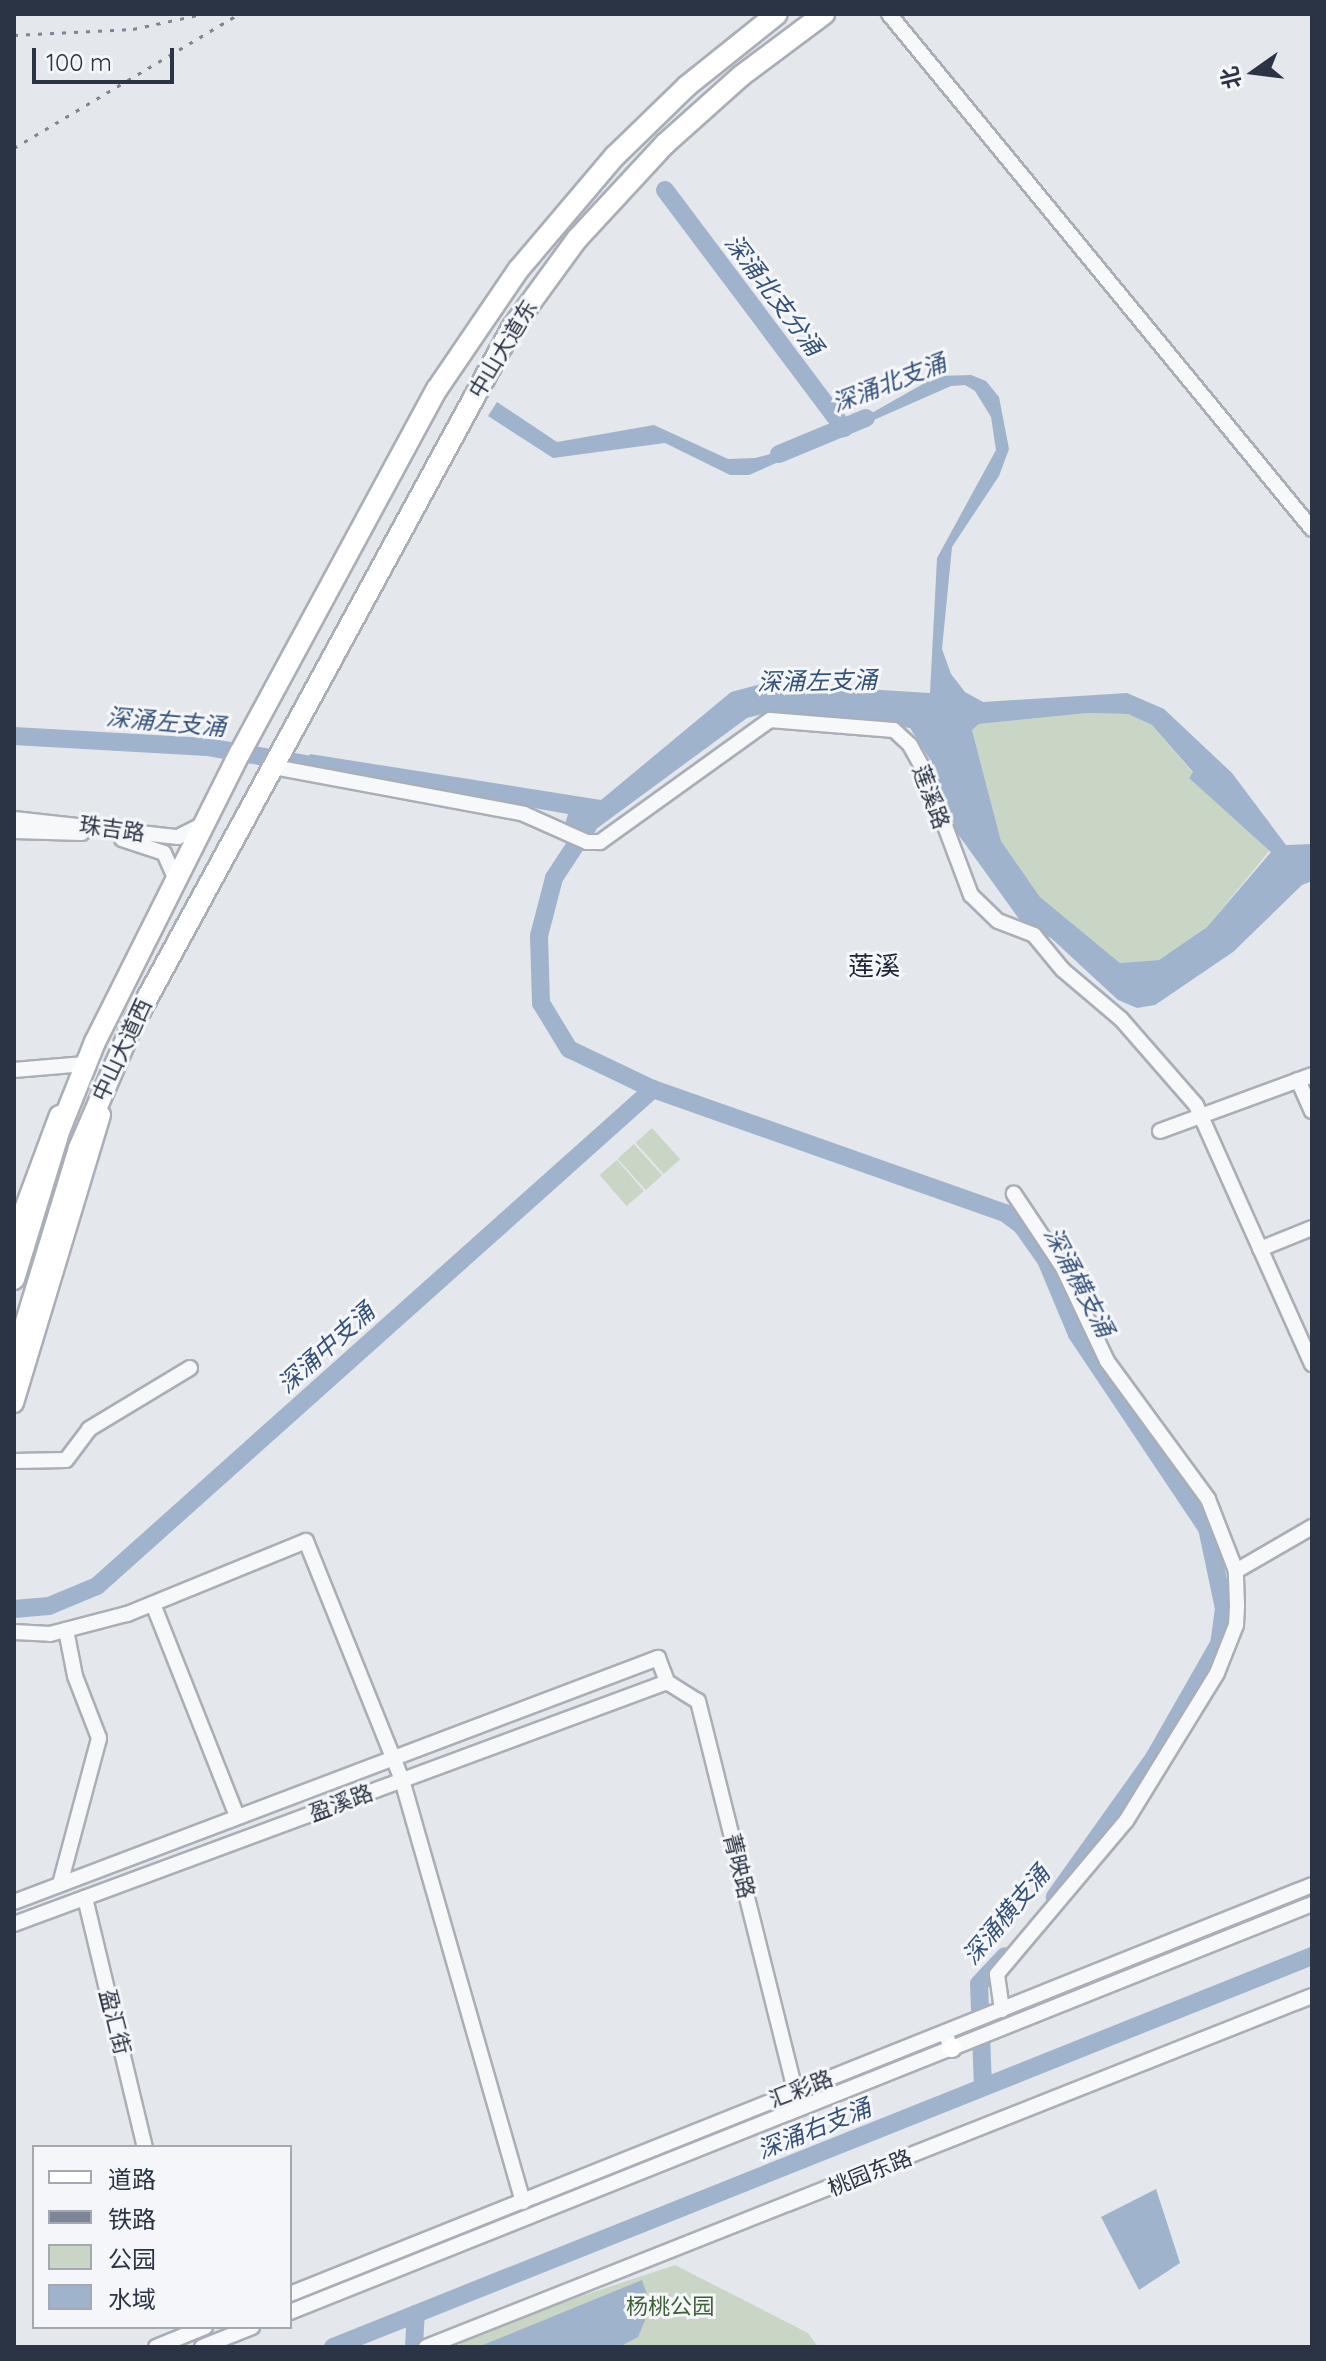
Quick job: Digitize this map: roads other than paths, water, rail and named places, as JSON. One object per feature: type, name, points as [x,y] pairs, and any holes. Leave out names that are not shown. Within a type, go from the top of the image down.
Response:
[{"type":"highway","name":"中山大道东","points":[[205,823],[407,442],[480,323],[615,156],[687,86],[777,14]]},
{"type":"highway","name":"中山大道东","points":[[276,763],[497,354],[538,290],[665,144],[741,76],[824,14]]},
{"type":"highway","name":"中山大道西","points":[[16,1356],[79,1148],[118,1056],[176,938],[276,763]]},
{"type":"highway","name":"中山大道西","points":[[14,1279],[76,1084],[205,823]]},
{"type":"main road","points":[[14,1403],[118,1056]]},
{"type":"main road","points":[[14,1236],[46,1139],[76,1084]]},
{"type":"street","points":[[889,14],[1312,529]]},
{"type":"street","name":"莲溪路","points":[[276,763],[524,814],[587,842],[615,833],[770,720],[887,727],[910,745],[924,770],[971,895],[998,921],[1034,935],[1063,970],[1121,1019],[1202,1115],[1312,1364]]},
{"type":"street","name":"珠吉路","points":[[14,819],[178,837],[205,823]]},
{"type":"street","name":"珠吉路","points":[[14,831],[80,833],[152,846],[172,862],[176,880]]},
{"type":"street","points":[[14,1070],[85,1064]]},
{"type":"street","points":[[1160,1131],[1305,1078],[1312,1111]]},
{"type":"street","points":[[998,2012],[997,1974],[1126,1821],[1217,1673],[1236,1625],[1236,1571],[1208,1499],[1114,1372],[1062,1266],[1014,1194]]},
{"type":"street","points":[[1260,1249],[1312,1228]]},
{"type":"street","points":[[14,1461],[66,1460],[89,1429],[190,1368]]},
{"type":"street","points":[[1236,1571],[1312,1527]]},
{"type":"street","points":[[14,1632],[66,1630],[153,1604],[306,1541],[402,1780],[523,2202]]},
{"type":"street","points":[[153,1604],[237,1816]]},
{"type":"street","points":[[60,1884],[99,1738],[75,1676],[66,1630]]},
{"type":"street","name":"盈溪路","points":[[14,1902],[658,1658],[667,1682],[14,1924]]},
{"type":"street","name":"菁映路","points":[[667,1682],[698,1701],[795,2091]]},
{"type":"street","name":"汇彩路","points":[[292,2311],[926,2058],[951,2039],[998,2012],[1312,1885]]},
{"type":"street","name":"盈汇街","points":[[85,1898],[145,2145]]},
{"type":"street","name":"汇彩路","points":[[292,2293],[920,2042],[951,2039],[1006,2025],[1312,1904]]},
{"type":"street","name":"桃园东路","points":[[426,2347],[1312,1996]]},
{"type":"street","points":[[920,2042],[926,2058]]},
{"type":"street","points":[[445,2233],[451,2248]]},
{"type":"street","points":[[417,2244],[423,2260]]},
{"type":"street","points":[[156,2347],[241,2329]]},
{"type":"water","points":[[971,375],[986,381],[999,397],[1009,449],[999,476],[952,547],[942,649],[951,674],[965,692],[983,702],[1127,693],[1164,709],[1232,773],[1286,845],[1312,844],[1312,881],[1302,885],[1233,952],[1155,1005],[1137,1008],[1118,1000],[1051,938],[1022,923],[955,830],[931,761],[910,728],[774,711],[747,718],[588,835],[565,824],[568,814],[303,768],[310,754],[601,800],[731,692],[765,683],[930,693],[937,558],[996,450],[991,417],[975,391],[965,385],[951,386],[749,475],[730,475],[665,443],[553,458],[488,416],[497,402],[557,442],[654,425],[728,459],[755,458],[824,440],[937,376]],"holes":[[[1088,713],[1128,714],[1152,725],[1193,772],[1189,778],[1271,852],[1207,927],[1159,960],[1120,963],[1040,897],[1001,841],[972,730],[979,724]]]},
{"type":"water","points":[[1156,2189],[1180,2263],[1139,2290],[1101,2217]]},
{"type":"water","points":[[642,2280],[651,2306],[638,2337],[619,2347],[478,2347]]},
{"type":"waterway","name":"深涌北支分涌","points":[[665,190],[844,428]]},
{"type":"waterway","name":"深涌北支涌","points":[[779,454],[866,418]]},
{"type":"waterway","name":"深涌左支涌","points":[[14,736],[207,747],[329,768]]},
{"type":"waterway","name":"深涌横支涌","points":[[588,826],[554,878],[539,936],[541,1003],[569,1049],[653,1089],[1005,1213],[1022,1226],[1046,1260],[1077,1334],[1207,1528],[1224,1609],[1219,1644],[1154,1758],[1055,1897]]},
{"type":"waterway","name":"深涌中支涌","points":[[14,1609],[49,1606],[97,1586],[653,1089]]},
{"type":"waterway","name":"深涌横支涌","points":[[983,2087],[979,1984],[1005,1956]]},
{"type":"waterway","name":"深涌右支涌","points":[[333,2347],[1312,1956]]},
{"type":"waterway","points":[[414,2347],[416,2314]]},
{"type":"railway","points":[[14,35],[133,29],[203,14]]},
{"type":"railway","points":[[14,148],[239,14]]},
{"type":"district","name":"莲溪","points":[[874,966]]},
{"type":"park label","name":"杨桃公园","points":[[670,2307]]}]
